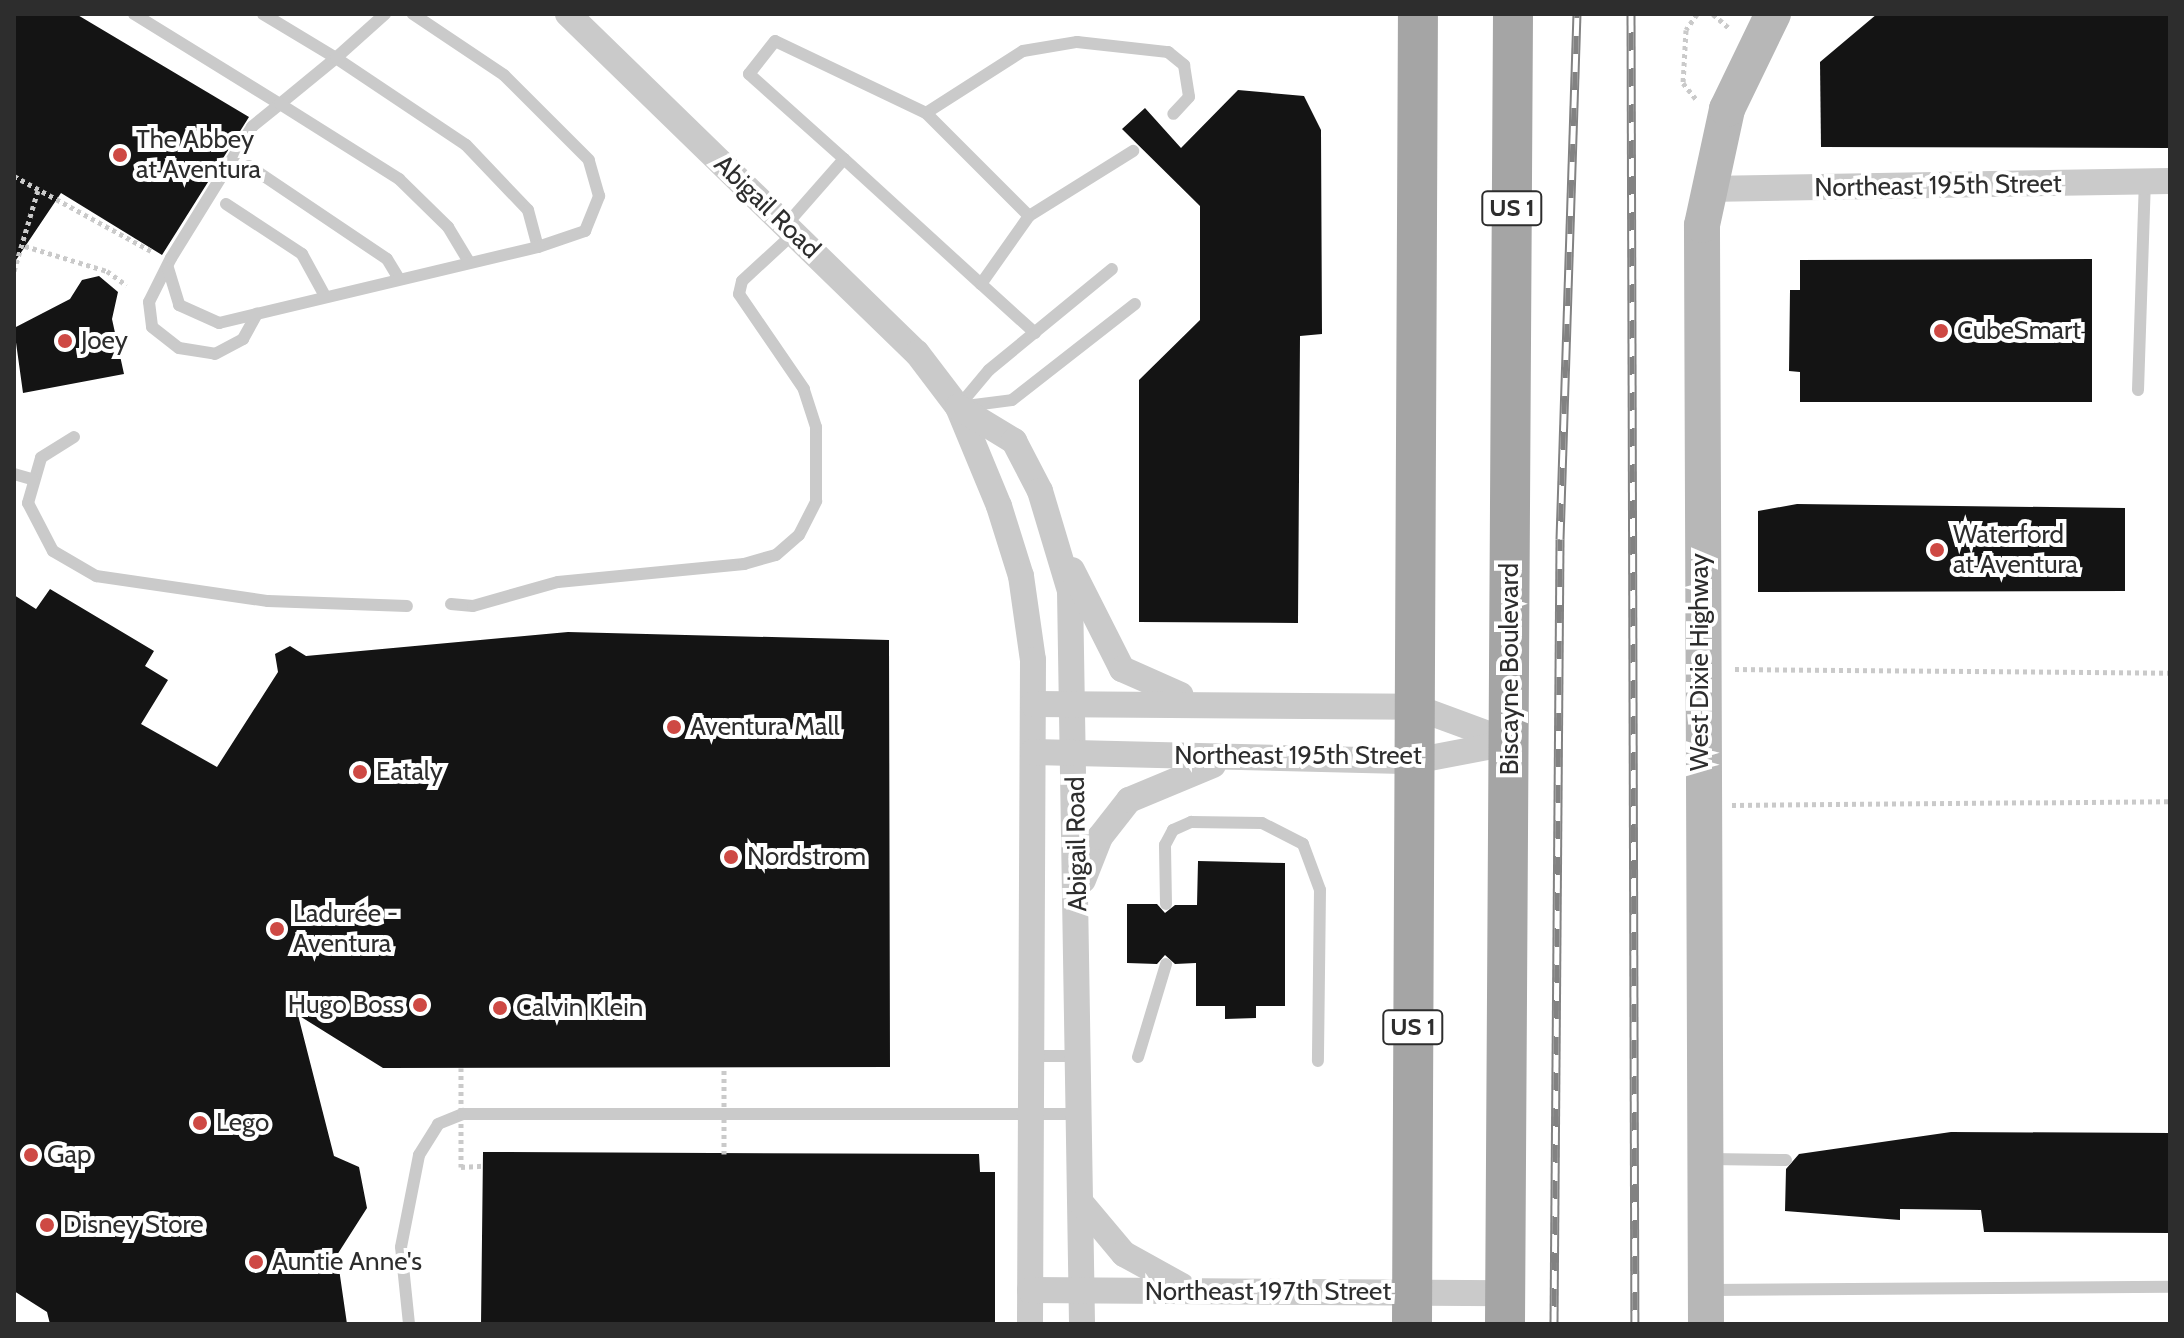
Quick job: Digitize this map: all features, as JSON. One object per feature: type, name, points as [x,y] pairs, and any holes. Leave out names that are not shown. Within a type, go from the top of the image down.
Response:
[{"type":"main road","name":"US 1","points":[[1412,1308],[1418,14]]},
{"type":"main road","name":"Biscayne Boulevard","points":[[1506,1309],[1513,14]]},
{"type":"street","name":"Abigail Road","points":[[568,14],[917,353],[958,407],[1021,576],[1033,704],[1030,1324]]},
{"type":"street","name":"West Dixie Highway","points":[[1706,1307],[1699,807],[1707,189],[1732,93],[1773,14]]},
{"type":"street","name":"Northeast 195th Street","points":[[1707,189],[2158,181]]},
{"type":"street","name":"Abigail Road","points":[[958,407],[1014,441],[1061,553],[1076,642],[1082,1324]]},
{"type":"street","points":[[1061,553],[1122,669],[1166,693],[1240,705]]},
{"type":"street","name":"Northeast 195th Street","points":[[1033,704],[1415,707],[1510,742]]},
{"type":"street","name":"Northeast 195th Street","points":[[1033,752],[1414,761],[1510,742]]},
{"type":"street","points":[[1078,894],[1100,837],[1129,800],[1187,771],[1245,757]]},
{"type":"street","points":[[1082,1204],[1146,1272],[1201,1291]]},
{"type":"street","name":"Northeast 197th Street","points":[[1030,1290],[1201,1291],[1412,1308],[1506,1309]]},
{"type":"lane","points":[[134,14],[399,179],[448,227],[469,262]]},
{"type":"lane","points":[[263,14],[336,58],[466,145],[528,210],[538,247]]},
{"type":"lane","points":[[257,314],[243,339],[215,354],[161,339],[149,302],[167,264],[252,127],[385,14]]},
{"type":"lane","points":[[167,264],[173,297],[194,317],[219,323],[538,247],[593,223],[599,196],[594,168],[504,75],[413,14]]},
{"type":"lane","points":[[1029,216],[926,113],[775,41],[749,74],[1035,333]]},
{"type":"lane","points":[[926,113],[1023,51],[1077,42],[1168,52],[1184,65],[1189,97],[1173,114]]},
{"type":"lane","points":[[981,284],[1029,216],[1133,151]]},
{"type":"lane","points":[[451,604],[473,606],[558,582],[744,564],[776,555],[799,535],[816,501],[816,427],[804,389],[739,294],[742,281],[790,229],[844,159]]},
{"type":"lane","points":[[249,166],[387,259],[399,279]]},
{"type":"lane","points":[[2138,390],[2158,181]]},
{"type":"lane","points":[[226,204],[302,254],[325,296]]},
{"type":"lane","points":[[958,407],[1035,333],[1112,269]]},
{"type":"lane","points":[[958,407],[1012,400],[1135,304]]},
{"type":"lane","points":[[74,437],[41,458],[32,479],[28,503],[36,528],[53,551],[96,576],[254,600],[407,606]]},
{"type":"lane","points":[[14,474],[32,479]]},
{"type":"lane","points":[[1166,904],[1165,845],[1173,830],[1191,822],[1262,823],[1303,844],[1320,890],[1318,1061]]},
{"type":"lane","points":[[1138,1057],[1166,964]]},
{"type":"lane","points":[[1033,1056],[1081,1056]]},
{"type":"lane","points":[[409,1324],[401,1247],[419,1155],[438,1124],[463,1114],[1082,1114]]},
{"type":"lane","points":[[1706,1159],[1786,1160]]},
{"type":"lane","points":[[1706,1307],[2170,1287]]},
{"type":"path","points":[[1697,14],[1686,30],[1683,83],[1697,100]]},
{"type":"path","points":[[1713,14],[1729,28]]},
{"type":"path","points":[[14,176],[148,256],[156,243]]},
{"type":"path","points":[[14,271],[25,246],[38,190]]},
{"type":"path","points":[[25,246],[107,271],[126,285]]},
{"type":"path","points":[[1700,669],[2170,673]]},
{"type":"path","points":[[1699,807],[2170,801]]},
{"type":"path","points":[[724,1067],[724,1154]]},
{"type":"path","points":[[461,1068],[461,1167],[483,1166]]},
{"type":"building","name":"The Abbey at Aventura","points":[[14,14],[76,14],[249,117],[162,255],[61,193],[14,263]]},
{"type":"building","points":[[1877,14],[2170,14],[2170,148],[1821,147],[1820,62]]},
{"type":"building","points":[[1238,90],[1304,96],[1321,130],[1322,334],[1300,336],[1298,623],[1139,622],[1139,380],[1200,320],[1200,206],[1122,129],[1145,108],[1181,148]]},
{"type":"building","name":"CubeSmart","points":[[2092,259],[2092,402],[1800,402],[1800,372],[1789,371],[1790,290],[1800,290],[1800,260]]},
{"type":"building","name":"Joey","points":[[99,276],[118,292],[112,319],[124,374],[23,393],[14,328],[70,299],[82,280]]},
{"type":"building","name":"Waterford at Aventura","points":[[1797,504],[2125,508],[2125,591],[1758,592],[1758,511]]},
{"type":"building","points":[[50,589],[154,651],[145,666],[168,680],[141,724],[217,767],[278,672],[275,654],[290,646],[306,656],[568,632],[889,640],[890,1067],[383,1068],[298,1015],[334,1156],[359,1167],[367,1208],[337,1255],[347,1324],[50,1324],[47,1312],[14,1291],[14,595],[36,609]]},
{"type":"building","points":[[1198,861],[1285,863],[1285,1006],[1256,1006],[1256,1018],[1225,1019],[1225,1006],[1196,1006],[1196,963],[1175,964],[1165,955],[1157,964],[1127,963],[1127,904],[1157,904],[1165,913],[1175,905],[1197,905]]},
{"type":"building","points":[[1951,1132],[2170,1133],[2170,1233],[1984,1232],[1981,1210],[1900,1209],[1900,1220],[1785,1211],[1786,1169],[1799,1154]]},
{"type":"building","points":[[483,1152],[979,1154],[980,1172],[995,1172],[995,1324],[481,1324]]},
{"type":"railway","points":[[1554,1324],[1560,539],[1577,14]]},
{"type":"railway","points":[[1631,14],[1635,1324]]},
{"type":"place","name":"The Abbey at Aventura","points":[[120,155]]},
{"type":"place","name":"CubeSmart","points":[[1941,331]]},
{"type":"place","name":"Joey","points":[[65,341]]},
{"type":"place","name":"Waterford at Aventura","points":[[1937,550]]},
{"type":"place","name":"Aventura Mall","points":[[674,727]]},
{"type":"place","name":"Eataly","points":[[360,772]]},
{"type":"place","name":"Nordstrom","points":[[731,857]]},
{"type":"place","name":"Ladurée - Aventura","points":[[277,929]]},
{"type":"place","name":"Hugo Boss","points":[[420,1005]]},
{"type":"place","name":"Calvin Klein","points":[[500,1008]]},
{"type":"place","name":"Lego","points":[[200,1123]]},
{"type":"place","name":"Gap","points":[[31,1155]]},
{"type":"place","name":"Disney Store","points":[[47,1225]]},
{"type":"place","name":"Auntie Anne's","points":[[256,1262]]}]
